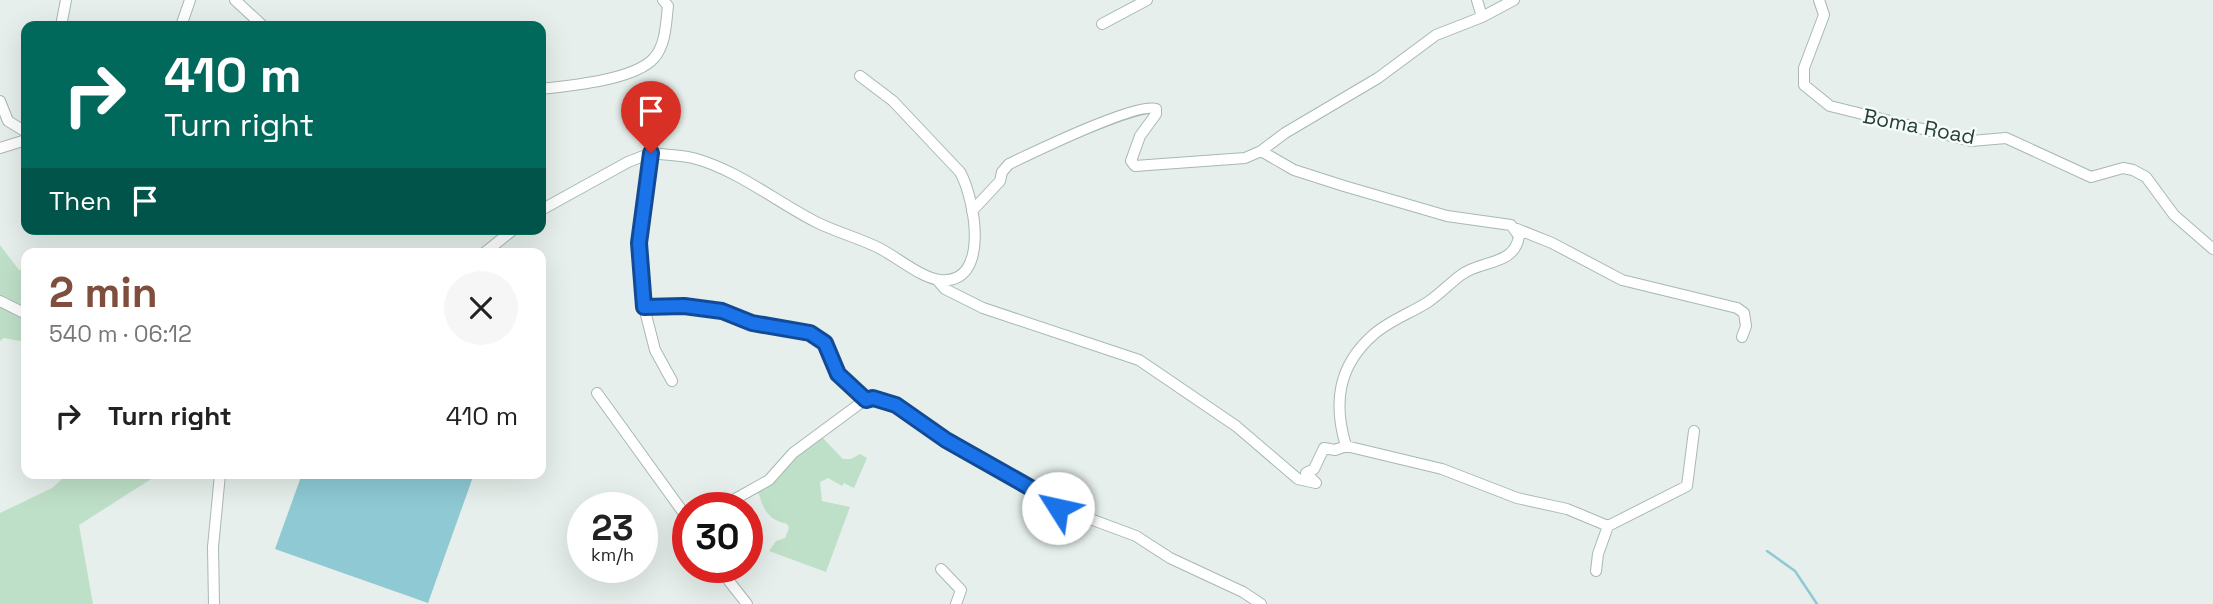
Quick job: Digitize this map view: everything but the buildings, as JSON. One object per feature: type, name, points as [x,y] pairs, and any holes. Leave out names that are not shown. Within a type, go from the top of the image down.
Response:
[{"type":"street","points":[[62,21],[66,0]]},
{"type":"street","points":[[183,21],[190,0]]},
{"type":"street","points":[[236,0],[258,21]]},
{"type":"street","points":[[546,88],[627,74],[654,59],[664,32],[668,6],[663,0]]},
{"type":"street","points":[[1102,24],[1147,0]]},
{"type":"street","points":[[1477,0],[1482,17]]},
{"type":"street","points":[[972,211],[1000,181],[1002,172],[1009,164],[1124,112],[1150,107],[1157,112],[1140,136],[1131,161],[1135,166],[1245,158],[1261,151],[1285,133],[1378,78],[1436,35],[1482,17],[1514,0]]},
{"type":"street","name":"Boma Road","points":[[1819,0],[1824,15],[1804,68],[1804,85],[1830,106],[1971,141],[2006,138],[2091,177],[2123,168],[2133,170],[2146,177],[2174,215],[2213,249]]},
{"type":"street","points":[[860,76],[893,100],[960,172],[971,199],[972,261],[963,275],[954,281],[937,280]]},
{"type":"street","points":[[0,101],[8,121],[21,129]]},
{"type":"street","points":[[0,148],[21,142]]},
{"type":"street","points":[[1261,151],[1294,170],[1344,186],[1447,216],[1501,223],[1552,243],[1622,280],[1737,308],[1744,313],[1746,326],[1742,337]]},
{"type":"street","points":[[651,153],[639,243],[644,307],[655,350],[672,381]]},
{"type":"street","points":[[546,206],[628,162],[651,153],[692,158],[716,166],[818,223],[853,236],[937,280],[945,289],[983,308],[1139,360],[1236,426],[1298,479],[1315,482],[1306,473],[1314,469],[1324,448],[1335,450],[1346,446],[1442,469],[1517,498],[1567,509],[1608,526]]},
{"type":"street","points":[[1346,446],[1337,403],[1340,383],[1356,352],[1374,333],[1427,303],[1453,285],[1461,274],[1502,259],[1513,252],[1518,244],[1517,229]]},
{"type":"street","points":[[491,248],[507,235]]},
{"type":"street","points":[[0,301],[21,312]]},
{"type":"street","points":[[644,307],[684,306],[722,311],[752,323],[810,333],[825,343],[838,374],[866,400],[891,402],[946,440],[1045,496],[1058,508],[1136,536],[1170,558],[1243,592],[1261,604]]},
{"type":"street","points":[[597,393],[672,497]]},
{"type":"street","points":[[748,492],[769,480],[793,453],[866,400]]},
{"type":"street","points":[[1596,570],[1598,554],[1608,526],[1687,486],[1694,431]]},
{"type":"street","points":[[214,604],[213,547],[220,479]]},
{"type":"street","points":[[941,569],[961,590],[956,604]]},
{"type":"street","points":[[731,583],[747,604]]},
{"type":"green space","points":[[0,245],[21,269],[21,341],[4,338],[0,341]]},
{"type":"green space","points":[[820,435],[843,459],[851,459],[860,454],[867,458],[854,488],[844,483],[842,486],[828,478],[820,482],[822,501],[850,507],[826,572],[769,551],[776,541],[785,538],[789,528],[787,524],[771,517],[765,509],[763,492],[750,490]]},
{"type":"green space","points":[[62,479],[151,479],[79,525],[93,604],[0,604],[0,513],[52,488]]},
{"type":"water","points":[[300,479],[472,479],[428,603],[275,549]]},
{"type":"waterway","points":[[1767,551],[1795,571],[1817,604]]},
{"type":"route","points":[[651,153],[639,243],[644,307],[684,306],[722,311],[752,323],[810,333],[825,343],[838,374],[866,400],[873,398],[891,402],[946,440],[1045,496],[1058,508]]}]
